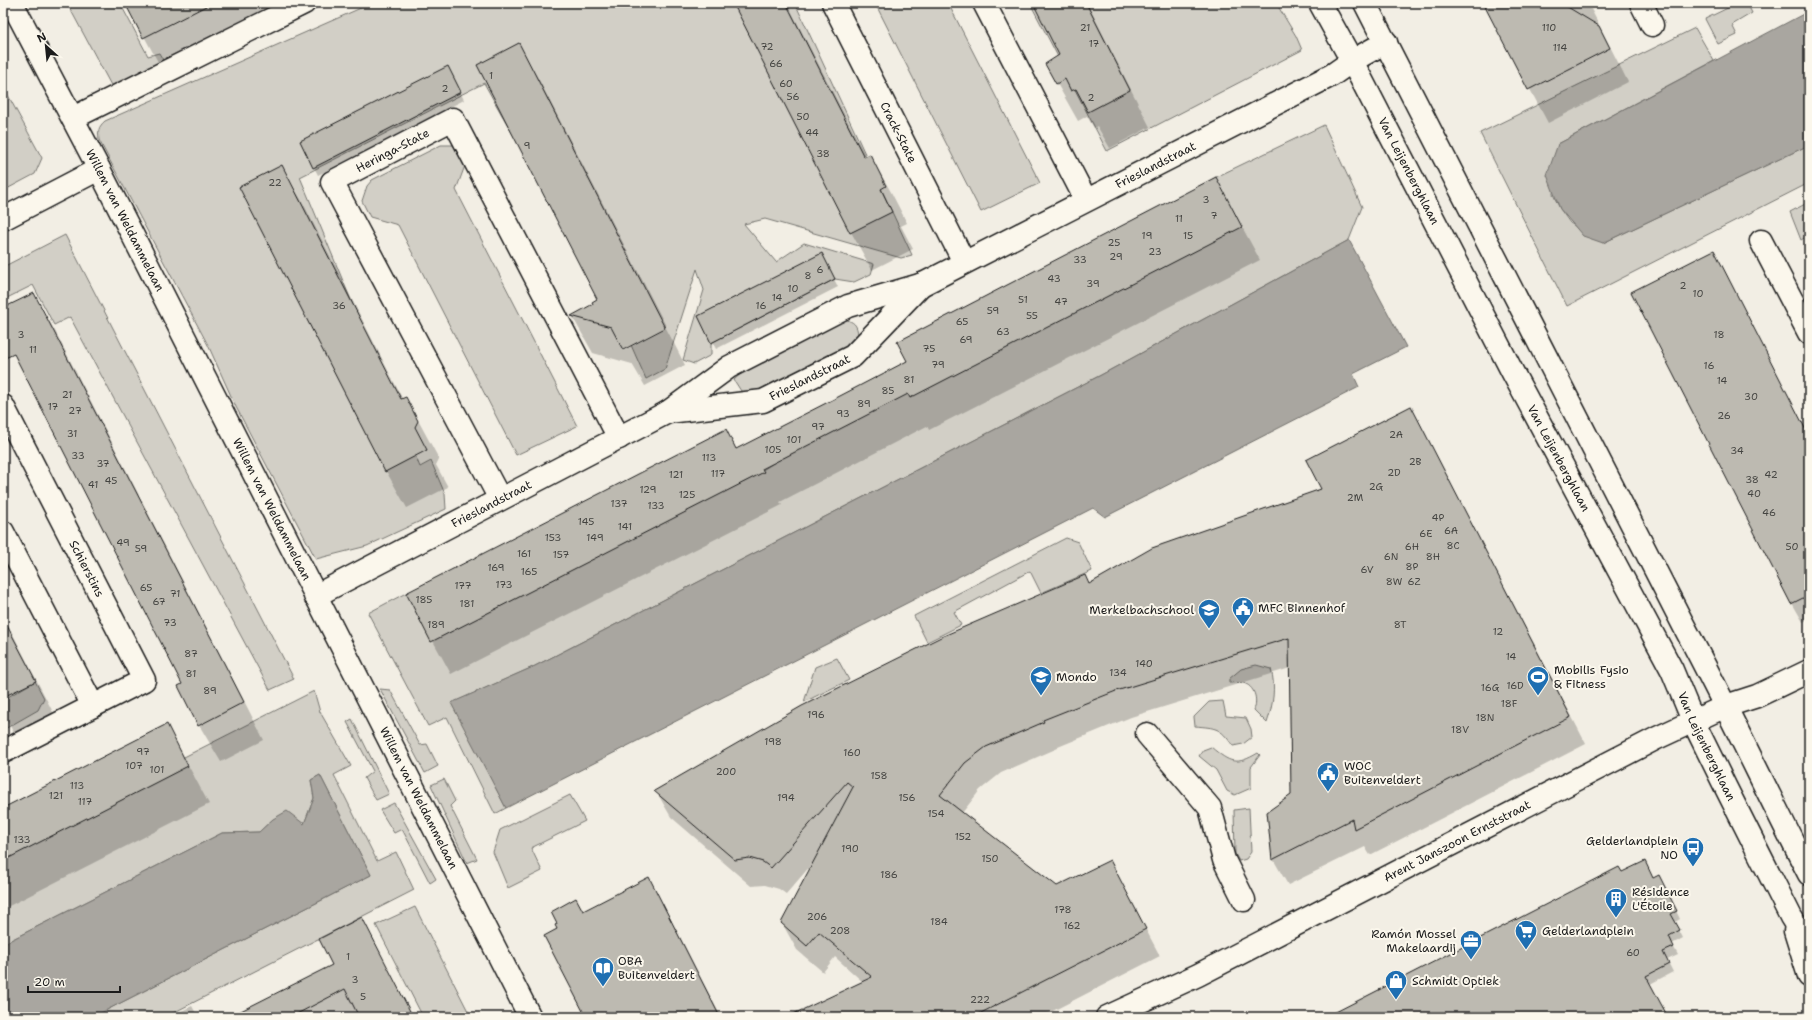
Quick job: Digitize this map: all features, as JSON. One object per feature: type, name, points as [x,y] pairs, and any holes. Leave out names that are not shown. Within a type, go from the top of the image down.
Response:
[{"type":"street","name":"Willem van Weldammelaan","points":[[12,3],[73,118],[530,1017]]},
{"type":"street","points":[[73,118],[304,3]]},
{"type":"street","name":"Crack-State","points":[[833,3],[964,262]]},
{"type":"street","points":[[984,3],[1086,200]]},
{"type":"street","name":"Van Leijenberghlaan","points":[[1320,3],[1352,60],[1514,373],[1672,670],[1694,723],[1791,917],[1809,946]]},
{"type":"street","points":[[1365,3],[1726,706],[1757,772],[1809,874]]},
{"type":"street","points":[[1641,3],[1652,25]]},
{"type":"street","name":"Frieslandstraat","points":[[315,596],[668,412],[729,367],[848,306],[923,284],[1332,75],[1352,60],[1386,42]]},
{"type":"street","name":"Heringa-State","points":[[500,500],[332,182],[453,119],[619,438]]},
{"type":"street","points":[[3,219],[99,169]]},
{"type":"street","points":[[1761,241],[1809,334]]},
{"type":"street","name":"Frieslandstraat","points":[[668,412],[763,401],[853,356],[923,284]]},
{"type":"street","name":"Schierstins","points":[[3,406],[144,680],[3,752]]},
{"type":"street","points":[[3,532],[93,706]]},
{"type":"street","name":"Arent Janszoon Ernststraat","points":[[1107,1017],[1198,974],[1657,738],[1694,723],[1726,706],[1758,696],[1809,671]]},
{"type":"street","points":[[1147,734],[1210,808],[1224,860],[1244,900]]},
{"type":"street","name":"Van Leijenberghlaan","points":[[1791,917],[1809,976]]},
{"type":"shaded area","points":[[67,3],[120,3],[148,56],[159,53],[167,67],[113,89]]},
{"type":"shaded area","points":[[372,3],[795,3],[912,255],[901,258],[765,219],[744,224],[776,262],[804,243],[874,264],[871,274],[854,282],[835,279],[711,343],[711,355],[694,364],[683,360],[704,290],[697,269],[665,369],[646,379],[631,345],[484,83],[300,177],[420,467],[431,461],[445,494],[446,509],[367,546],[316,559],[236,407],[208,345],[99,140],[99,132],[101,125],[105,121]]},
{"type":"shaded area","points":[[875,3],[948,3],[1040,183],[981,212]]},
{"type":"shaded area","points":[[1030,3],[1276,3],[1296,36],[1302,50],[1107,151]]},
{"type":"shaded area","points":[[1738,3],[1747,3],[1752,13],[1732,25],[1737,35],[1718,44],[1705,19]]},
{"type":"shaded area","points":[[1809,11],[1809,145],[1603,243],[1583,236],[1560,209],[1547,175],[1558,144]]},
{"type":"shaded area","points":[[1695,28],[1714,61],[1558,144],[1553,194],[1560,209],[1570,223],[1603,243],[1809,145],[1809,183],[1567,306],[1480,133]]},
{"type":"shaded area","points":[[3,86],[42,158],[35,174],[3,191]]},
{"type":"shaded area","points":[[1324,125],[1362,207],[1349,240],[1101,375],[533,667],[452,703],[506,808],[495,814],[447,717],[428,726],[368,613],[406,593],[744,482],[1216,177]]},
{"type":"shaded area","points":[[441,145],[453,145],[462,150],[466,163],[456,190],[577,426],[516,455],[398,225],[370,217],[362,201],[367,186],[372,180]]},
{"type":"shaded area","points":[[1809,202],[1809,235],[1801,240],[1790,212]]},
{"type":"shaded area","points":[[65,235],[294,679],[270,690],[70,317],[54,325],[33,285],[3,300],[3,267]]},
{"type":"shaded area","points":[[1349,240],[1406,347],[1353,374],[1359,387],[1105,517],[1093,508],[506,808],[451,703],[533,667],[1101,375]]},
{"type":"shaded area","points":[[844,319],[853,322],[857,328],[858,335],[851,344],[758,393],[741,391],[734,380],[747,368]]},
{"type":"shaded area","points":[[1066,538],[1078,542],[1092,571],[1041,593],[1030,571],[954,612],[961,625],[927,642],[914,616]]},
{"type":"shaded area","points":[[837,658],[849,680],[804,702],[815,667]]},
{"type":"shaded area","points":[[1256,665],[1271,669],[1273,676],[1273,696],[1267,723],[1254,710],[1256,702],[1253,690],[1243,683],[1229,683],[1229,679],[1241,669]]},
{"type":"shaded area","points":[[35,681],[44,698],[38,710],[3,730],[3,700]]},
{"type":"shaded area","points":[[380,689],[390,690],[420,745],[427,744],[438,766],[425,773]]},
{"type":"shaded area","points":[[314,691],[320,712],[351,766],[334,775],[377,861],[396,852],[414,890],[165,1017],[93,1017],[371,875],[320,775],[311,780],[314,798],[304,824],[273,819],[259,832],[222,833],[3,944],[3,849]]},
{"type":"shaded area","points":[[1223,701],[1226,716],[1246,718],[1251,729],[1252,737],[1243,744],[1233,746],[1221,732],[1213,728],[1195,726],[1194,717],[1209,702]]},
{"type":"shaded area","points":[[352,719],[389,794],[376,800],[364,778],[373,771],[347,722]]},
{"type":"shaded area","points":[[1211,747],[1223,757],[1233,761],[1244,760],[1258,753],[1260,755],[1251,767],[1251,788],[1235,795],[1227,791],[1216,770],[1199,756],[1203,750]]},
{"type":"shaded area","points":[[320,775],[371,875],[93,1017],[3,1017],[3,944],[222,833],[259,832],[273,819],[287,811],[304,824],[314,798],[311,780]]},
{"type":"shaded area","points":[[444,779],[455,801],[450,806],[477,859],[467,863],[431,785]]},
{"type":"shaded area","points":[[570,795],[585,821],[531,848],[542,871],[508,888],[493,852],[500,830]]},
{"type":"shaded area","points":[[394,803],[436,879],[430,883],[402,829],[394,833],[380,810]]},
{"type":"shaded area","points":[[1249,808],[1251,852],[1246,859],[1239,861],[1235,854],[1234,810]]},
{"type":"shaded area","points":[[415,907],[471,1017],[423,1017],[376,925]]},
{"type":"building","points":[[125,3],[212,3],[143,38]]},
{"type":"building","points":[[733,3],[786,3],[864,157],[870,154],[886,186],[881,189],[892,212],[850,233]]},
{"type":"building","points":[[1033,3],[1086,3],[1130,90],[1088,112],[1076,89],[1071,91],[1065,79],[1056,84],[1045,64],[1059,55]]},
{"type":"building","points":[[1483,3],[1561,3],[1599,26],[1610,48],[1528,90]]},
{"type":"building","points":[[519,43],[665,328],[623,350],[611,327],[571,316],[593,304],[592,302],[597,299],[477,65]]},
{"type":"building","points":[[448,66],[461,92],[313,168],[300,141]]},
{"type":"building","points":[[282,165],[401,399],[406,397],[418,421],[415,427],[427,450],[385,472],[239,187]]},
{"type":"building","points":[[1216,177],[1242,227],[910,398],[908,394],[762,469],[764,472],[431,642],[406,593],[726,429],[736,449],[838,397],[907,361],[897,342]]},
{"type":"building","points":[[1714,250],[1809,436],[1809,595],[1791,604],[1631,292]]},
{"type":"building","points":[[822,253],[835,279],[711,343],[698,316]]},
{"type":"building","points":[[34,293],[244,702],[198,726],[178,686],[182,684],[14,354],[3,359],[3,308]]},
{"type":"building","name":"MFC Binnenhof","points":[[1411,406],[1571,717],[1354,829],[1352,819],[1272,860],[1267,812],[1291,795],[1289,638],[1116,691],[1043,720],[1044,722],[986,747],[965,763],[940,795],[1057,886],[1110,860],[1146,929],[973,1017],[787,1017],[872,977],[819,932],[807,946],[781,923],[853,787],[847,782],[771,868],[763,862],[749,858],[735,860],[654,791],[802,706],[941,637],[1085,575],[1089,584],[1152,548],[1321,489],[1306,460]]},
{"type":"building","points":[[3,618],[36,681],[3,697]]},
{"type":"building","points":[[167,724],[188,766],[3,861],[3,808]]},
{"type":"building","name":"Gelderlandplein","points":[[1645,861],[1653,878],[1659,875],[1677,911],[1671,914],[1680,930],[1669,936],[1674,947],[1663,952],[1669,964],[1646,976],[1668,1017],[1326,1017],[1619,867],[1622,872]]},
{"type":"building","points":[[649,877],[720,1017],[586,1017],[544,936],[557,929],[555,925],[557,924],[551,912],[576,898],[583,911]]},
{"type":"building","points":[[362,917],[413,1017],[359,1017],[345,989],[291,1017],[229,1017],[332,965],[319,939]]},
{"type":"place","name":"MFC Binnenhof","points":[[1243,628]]},
{"type":"place","name":"Merkelbachschool","points":[[1209,630]]},
{"type":"place","name":"Mondo","points":[[1041,696]]},
{"type":"place","name":"Mobilis Fysio & Fitness","points":[[1538,696]]},
{"type":"place","name":"WOC Buitenveldert","points":[[1328,792]]},
{"type":"place","name":"Gelderlandplein NO","points":[[1693,868]]},
{"type":"place","name":"Résidence L'Étoile","points":[[1616,918]]},
{"type":"place","name":"Gelderlandplein","points":[[1526,950]]},
{"type":"place","name":"Ramón Mossel Makelaardij","points":[[1471,960]]},
{"type":"place","name":"OBA Buitenveldert","points":[[603,988]]},
{"type":"place","name":"Schmidt Optiek","points":[[1396,1000]]}]
